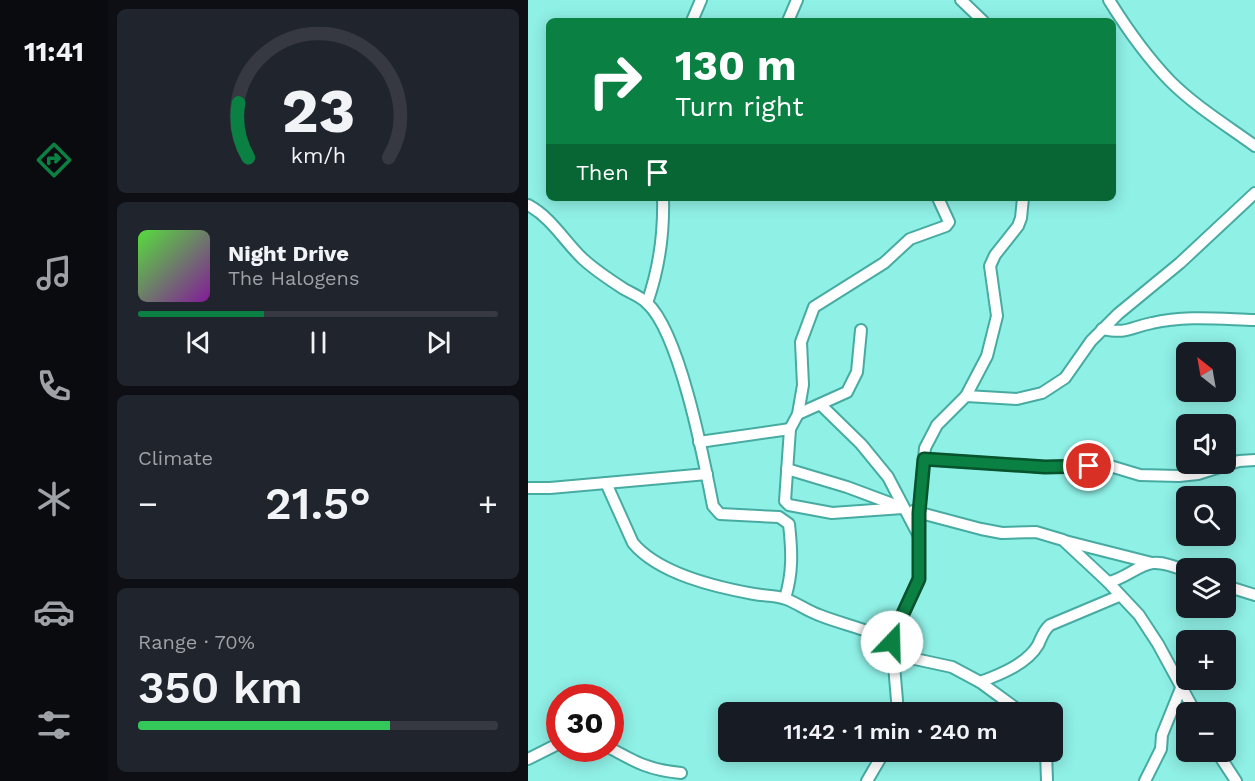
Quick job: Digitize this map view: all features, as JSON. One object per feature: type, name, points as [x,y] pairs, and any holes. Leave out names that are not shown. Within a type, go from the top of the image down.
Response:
[{"type":"street","points":[[693,18],[700,0]]},
{"type":"street","points":[[789,18],[797,0]]},
{"type":"street","points":[[961,0],[980,18]]},
{"type":"street","points":[[1109,0],[1137,43],[1171,81],[1201,107],[1255,146]]},
{"type":"street","points":[[966,396],[1017,399],[1042,393],[1065,378],[1102,329],[1180,263],[1255,193]]},
{"type":"street","points":[[647,303],[657,271],[663,201]]},
{"type":"street","points":[[903,508],[832,513],[789,504],[785,501],[790,429],[798,414],[803,385],[801,342],[814,307],[884,262],[910,239],[946,226],[948,222],[939,201]]},
{"type":"street","points":[[897,702],[892,642],[919,579],[919,513],[926,448],[937,425],[966,396],[987,356],[997,316],[990,266],[995,255],[1018,226],[1023,201]]},
{"type":"street","points":[[528,205],[555,226],[584,259],[617,285],[647,303],[669,337],[687,393],[713,506],[720,514],[779,517],[789,524],[793,561],[785,598]]},
{"type":"street","points":[[1102,329],[1119,332],[1131,331],[1152,323],[1199,318],[1255,320]]},
{"type":"street","points":[[798,414],[847,392],[857,372],[861,330]]},
{"type":"street","points":[[821,405],[861,444],[888,477],[919,537]]},
{"type":"street","points":[[699,442],[790,429]]},
{"type":"street","points":[[924,459],[1045,467],[1110,466],[1140,475],[1179,476],[1198,474],[1239,461],[1255,460]]},
{"type":"street","points":[[787,469],[847,487],[903,508],[981,530],[1036,532],[1176,567]]},
{"type":"street","points":[[528,488],[707,474]]},
{"type":"street","points":[[606,483],[633,543],[654,560],[692,579],[755,595],[785,598],[818,615],[875,632],[892,642]]},
{"type":"street","points":[[1063,540],[1139,615],[1158,644],[1176,678]]},
{"type":"street","points":[[1108,582],[1116,581],[1152,563]]},
{"type":"street","points":[[1236,589],[1255,595]]},
{"type":"street","points":[[980,682],[1004,673],[1017,664],[1037,646],[1042,633],[1050,625],[1119,596]]},
{"type":"street","points":[[892,654],[952,668],[980,682],[1007,702]]},
{"type":"street","points":[[1145,781],[1161,749],[1162,735],[1180,690]]},
{"type":"street","points":[[528,759],[546,750]]},
{"type":"street","points":[[624,755],[660,771],[681,773]]},
{"type":"street","points":[[867,781],[878,762]]},
{"type":"street","points":[[1046,762],[1047,781]]},
{"type":"street","points":[[1224,762],[1236,781]]},
{"type":"route","points":[[892,642],[919,579],[919,513],[924,459],[1045,467],[1089,466]]}]
